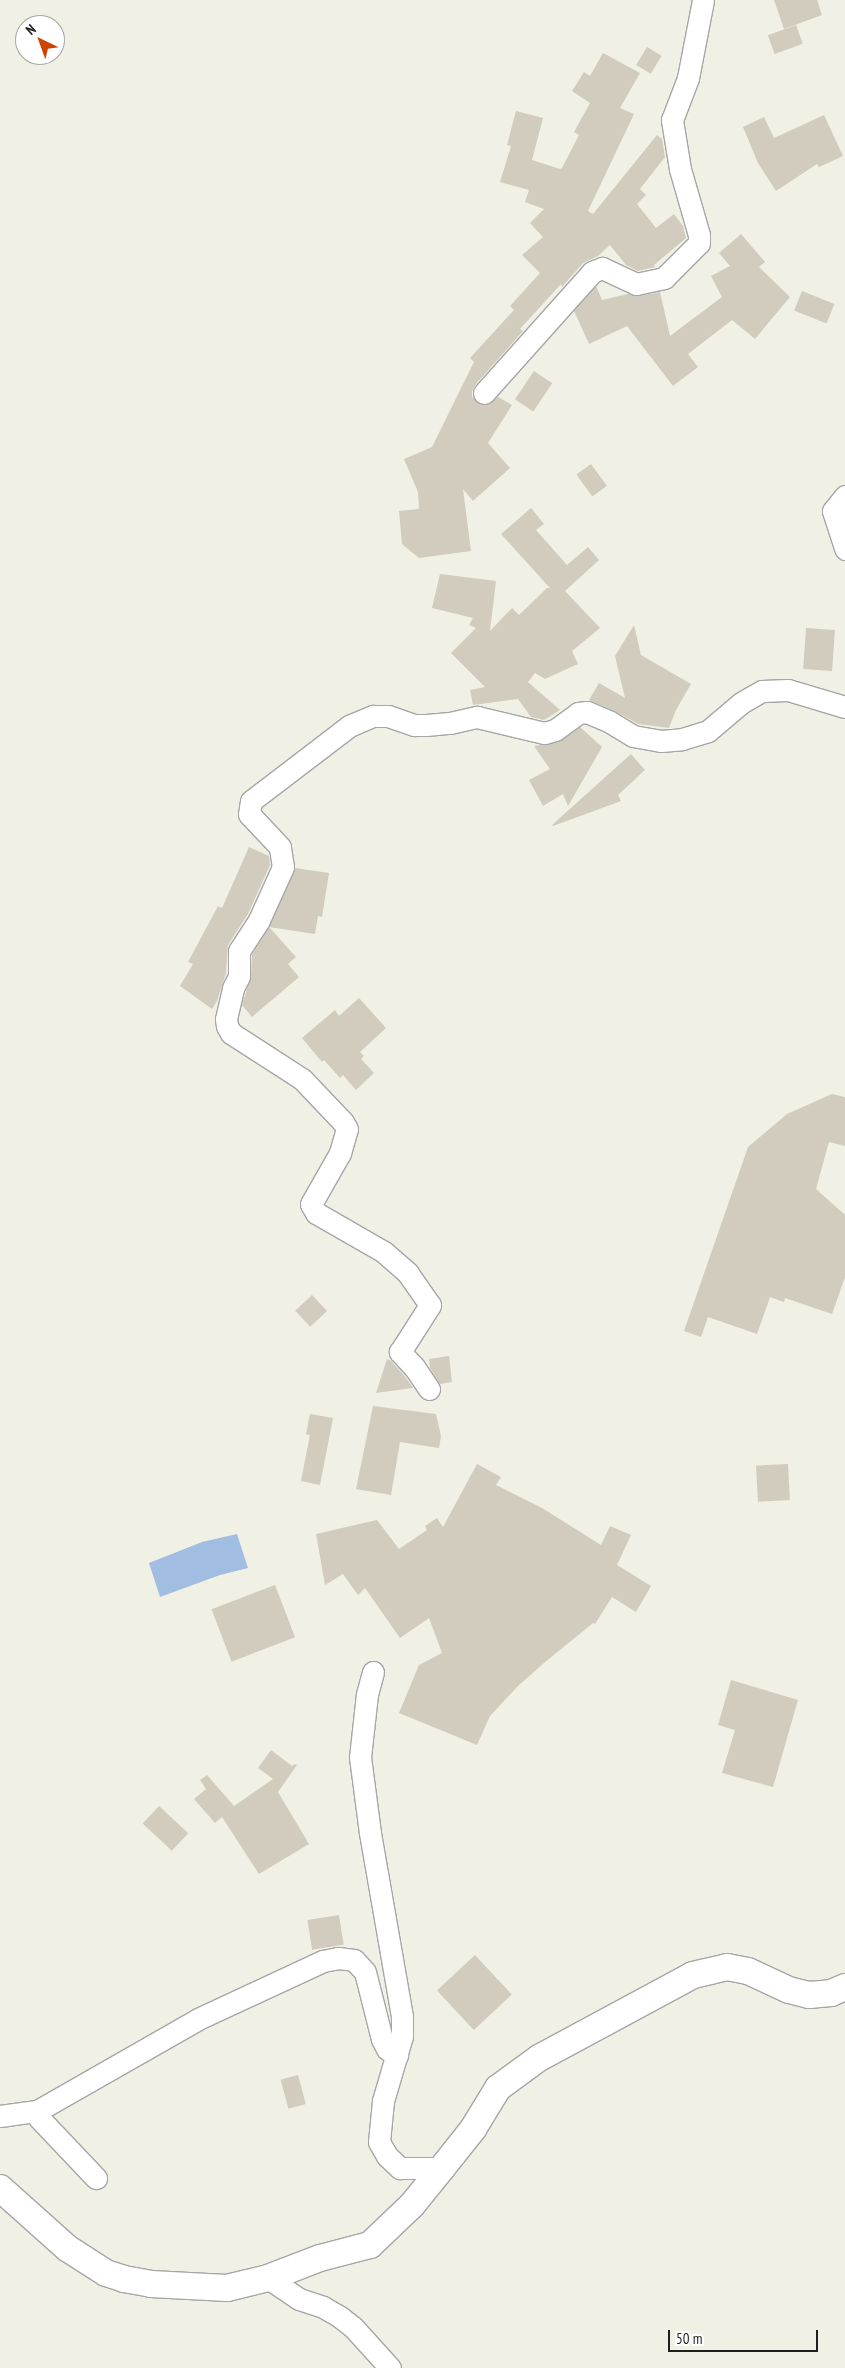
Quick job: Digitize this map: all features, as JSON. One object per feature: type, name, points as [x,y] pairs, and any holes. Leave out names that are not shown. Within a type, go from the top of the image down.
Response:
[{"type":"street","points":[[484,393],[592,272],[602,268],[636,284],[664,278],[699,243],[699,235],[680,169],[672,120],[688,78],[704,0]]},
{"type":"street","points":[[845,496],[833,510],[845,549]]},
{"type":"street","points":[[429,1389],[400,1352],[430,1306],[408,1273],[384,1252],[316,1213],[311,1204],[340,1153],[347,1129],[344,1122],[302,1079],[232,1033],[227,1026],[226,1020],[233,988],[239,976],[238,951],[259,920],[283,867],[280,847],[248,814],[251,801],[349,726],[373,716],[388,716],[414,725],[450,723],[477,717],[544,733],[555,730],[578,713],[587,712],[610,722],[633,736],[661,740],[682,738],[708,731],[740,703],[762,691],[788,690],[845,707]]},
{"type":"street","points":[[373,1672],[367,1694],[360,1757],[370,1833],[402,2016],[402,2036],[383,2101],[379,2142],[387,2156],[400,2168],[442,2168]]},
{"type":"street","points":[[0,2116],[37,2112],[198,2019],[324,1961],[338,1958],[354,1960],[365,1972],[382,2039],[387,2049],[397,2055]]},
{"type":"street","points":[[0,2188],[67,2248],[88,2263],[124,2279],[151,2284],[227,2288],[268,2278],[320,2258],[370,2245],[412,2205],[472,2129],[498,2088],[520,2070],[580,2035],[693,1975],[727,1967],[748,1971],[789,1990],[810,1995],[831,1993],[845,1987]]},
{"type":"street","points":[[37,2112],[40,2118],[96,2178]]},
{"type":"street","points":[[268,2278],[299,2299],[323,2307],[340,2317],[372,2347],[390,2368]]},
{"type":"water","points":[[237,1534],[248,1568],[220,1575],[160,1597],[149,1563],[202,1542]]},
{"type":"building","points":[[774,0],[817,0],[822,15],[784,29]]},
{"type":"building","points":[[796,25],[803,44],[775,54],[768,35]]},
{"type":"building","points":[[647,47],[662,56],[651,74],[636,65]]},
{"type":"building","points":[[603,53],[640,73],[620,108],[634,114],[588,211],[593,214],[657,135],[662,139],[665,157],[640,189],[646,195],[637,204],[656,228],[674,214],[683,226],[686,238],[654,265],[655,267],[638,271],[626,265],[610,245],[598,256],[583,263],[520,329],[523,331],[475,385],[472,391],[472,397],[481,405],[488,405],[498,397],[512,405],[488,443],[510,468],[473,501],[463,489],[471,551],[419,558],[402,544],[399,511],[419,509],[418,492],[404,459],[432,447],[474,362],[470,358],[514,310],[510,306],[540,273],[522,255],[543,237],[530,223],[544,209],[525,202],[529,190],[500,182],[511,146],[507,145],[516,111],[543,118],[532,160],[562,168],[579,135],[574,132],[590,103],[572,91],[584,72],[590,76]]},
{"type":"building","points":[[824,115],[843,156],[819,167],[817,164],[776,191],[758,163],[743,127],[764,117],[774,138]]},
{"type":"building","points":[[741,234],[765,262],[759,267],[790,297],[755,339],[732,320],[688,354],[698,367],[673,386],[627,326],[589,344],[574,311],[596,286],[602,300],[628,294],[639,296],[660,292],[670,336],[722,297],[711,276],[730,266],[719,253]]},
{"type":"building","points":[[802,291],[834,304],[827,324],[794,310]]},
{"type":"building","points":[[534,371],[552,383],[533,411],[515,399]]},
{"type":"building","points":[[591,464],[607,486],[592,496],[576,475]]},
{"type":"building","points":[[531,508],[544,524],[536,530],[567,565],[588,547],[599,560],[565,591],[600,628],[572,651],[578,664],[545,679],[535,673],[528,682],[560,710],[544,720],[531,717],[518,699],[473,705],[470,690],[485,687],[451,653],[476,628],[469,625],[473,618],[432,608],[440,574],[496,581],[490,631],[512,608],[519,615],[547,588],[550,588],[501,534]]},
{"type":"building","points":[[634,625],[641,655],[691,684],[676,710],[669,728],[638,724],[615,711],[589,700],[599,683],[625,698],[615,656]]},
{"type":"building","points":[[806,628],[835,630],[832,671],[803,669]]},
{"type":"building","points":[[580,727],[602,747],[568,806],[563,794],[543,806],[529,780],[550,769],[534,746],[559,742]]},
{"type":"building","points":[[631,754],[645,770],[618,795],[621,801],[552,825]]},
{"type":"building","points":[[249,847],[269,856],[270,865],[248,914],[228,945],[226,973],[217,1001],[212,1009],[180,986],[193,964],[188,962],[218,906],[222,908]]},
{"type":"building","points":[[295,868],[329,873],[322,917],[318,916],[315,934],[269,927],[296,957],[288,964],[299,977],[252,1017],[242,1005],[251,976],[252,955],[270,925]]},
{"type":"building","points":[[359,998],[386,1028],[360,1052],[364,1056],[361,1059],[374,1073],[356,1090],[343,1075],[340,1078],[324,1060],[322,1062],[302,1038],[335,1010],[339,1016]]},
{"type":"building","points":[[832,1094],[845,1097],[845,1146],[829,1142],[816,1189],[845,1215],[845,1277],[832,1314],[785,1298],[784,1302],[770,1297],[757,1334],[708,1317],[701,1337],[684,1331],[748,1147],[787,1114]]},
{"type":"building","points":[[312,1295],[327,1311],[310,1327],[295,1311]]},
{"type":"building","points":[[449,1356],[452,1382],[440,1384],[430,1368],[429,1359]]},
{"type":"building","points":[[387,1359],[404,1375],[413,1388],[376,1393]]},
{"type":"building","points":[[373,1406],[436,1414],[441,1436],[439,1448],[400,1442],[391,1495],[356,1489]]},
{"type":"building","points":[[310,1414],[333,1418],[320,1485],[301,1481],[310,1435],[306,1434]]},
{"type":"building","points":[[477,1464],[501,1477],[496,1485],[542,1508],[601,1545],[610,1526],[631,1535],[617,1565],[651,1586],[636,1612],[612,1597],[595,1624],[593,1623],[544,1663],[518,1686],[490,1716],[477,1745],[399,1713],[419,1665],[442,1653],[429,1618],[400,1638],[365,1588],[358,1595],[343,1574],[325,1585],[316,1534],[377,1520],[399,1549],[427,1530],[425,1526],[437,1518],[443,1527]]},
{"type":"building","points":[[788,1464],[790,1500],[758,1502],[756,1466]]},
{"type":"building","points":[[275,1585],[295,1637],[232,1662],[212,1609]]},
{"type":"building","points":[[731,1680],[798,1700],[773,1787],[722,1773],[735,1730],[718,1725]]},
{"type":"building","points":[[271,1750],[292,1766],[297,1765],[278,1792],[309,1844],[259,1874],[222,1817],[215,1823],[194,1799],[206,1789],[200,1780],[207,1775],[234,1806],[273,1779],[258,1768]]},
{"type":"building","points":[[159,1806],[188,1833],[172,1851],[143,1824]]},
{"type":"building","points":[[339,1915],[344,1945],[312,1950],[307,1920]]},
{"type":"building","points":[[475,1955],[512,1994],[474,2030],[437,1990]]},
{"type":"building","points":[[298,2075],[306,2104],[288,2109],[281,2080]]}]
